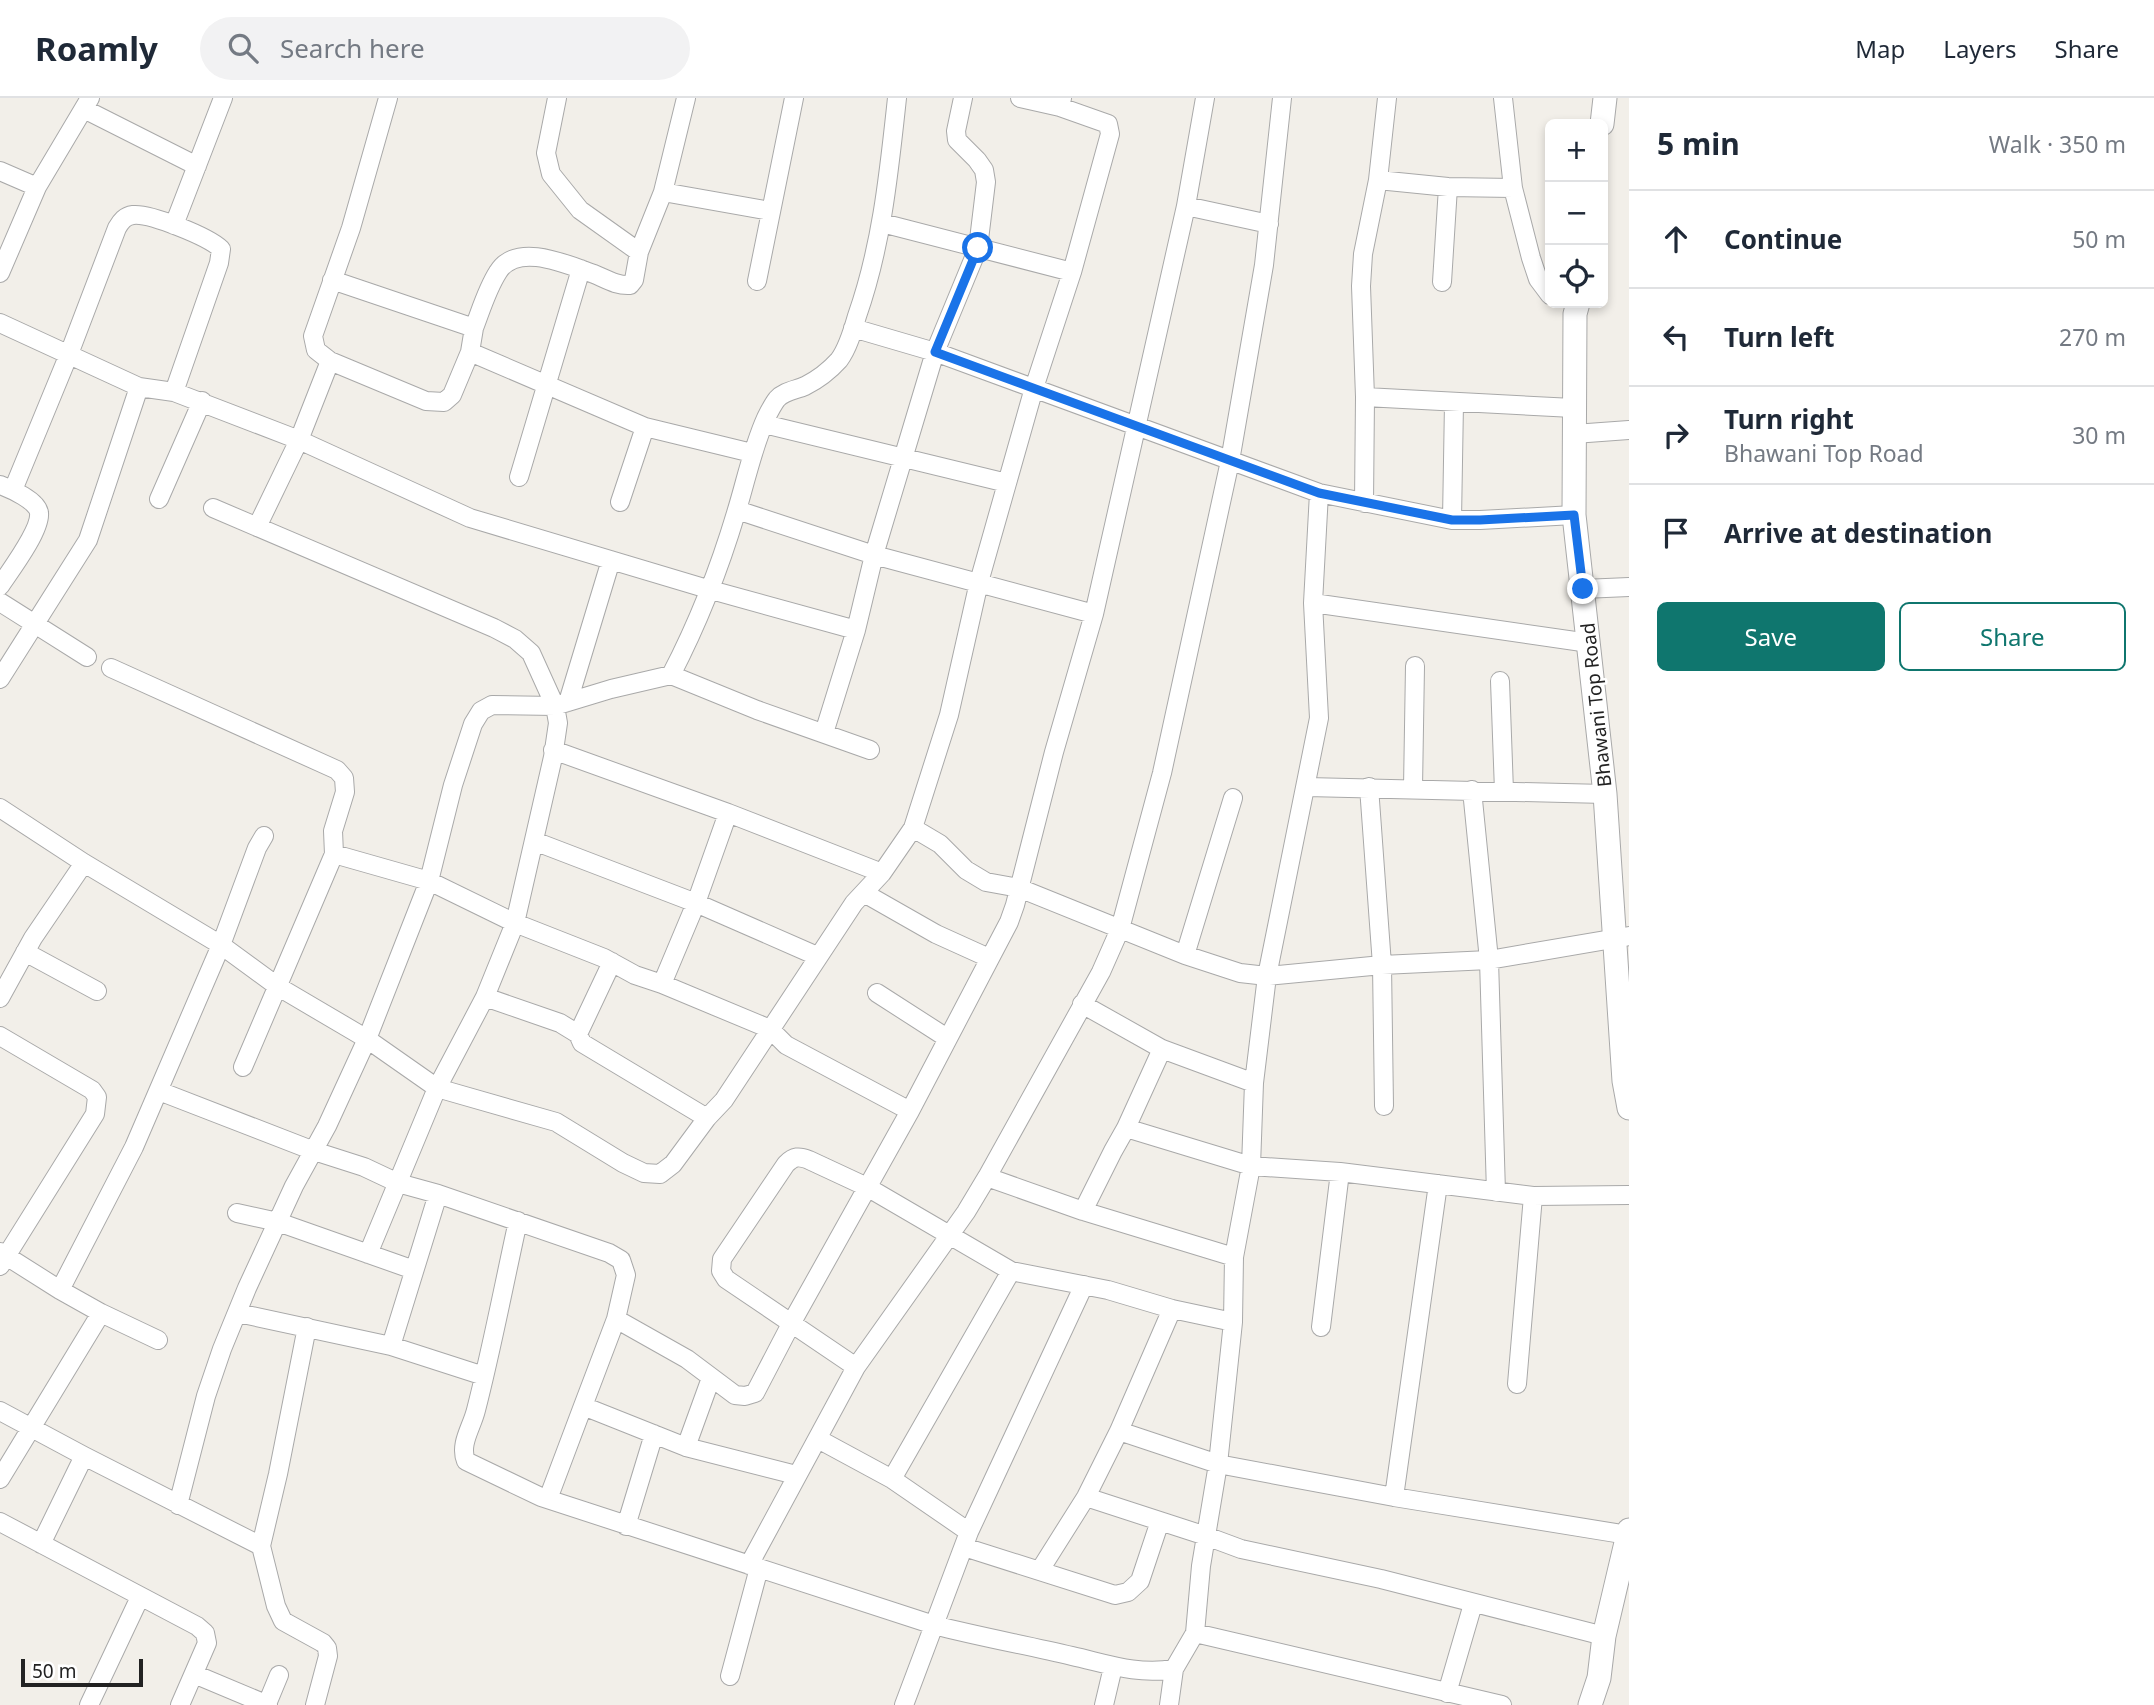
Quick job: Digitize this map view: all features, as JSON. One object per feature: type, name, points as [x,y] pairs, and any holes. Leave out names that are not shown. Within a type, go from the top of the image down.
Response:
[{"type":"street","points":[[174,225],[223,98]]},
{"type":"street","points":[[388,98],[351,228],[313,336],[316,350],[330,360],[426,401],[444,402],[452,395],[470,352],[474,328],[499,270],[509,262],[521,257],[542,257],[616,284],[630,285],[634,281],[639,252],[663,192],[686,98]]},
{"type":"street","points":[[557,98],[546,153],[551,174],[580,210],[639,252]]},
{"type":"street","points":[[757,281],[794,98]]},
{"type":"street","points":[[671,675],[695,630],[711,590],[752,453],[777,399],[807,385],[840,358],[853,328],[871,275],[882,222],[897,98]]},
{"type":"street","points":[[824,733],[935,352],[978,248],[986,182],[984,170],[957,140],[956,131],[963,98]]},
{"type":"street","points":[[0,808],[84,863],[221,944],[277,986],[367,1039],[436,1088],[556,1122],[644,1173],[660,1174],[673,1164],[724,1100],[853,903],[882,873],[913,828],[949,715],[979,582],[1007,483],[1034,388],[1072,272],[1110,134],[1108,124],[1061,103],[1020,98]]},
{"type":"street","points":[[616,1319],[687,1359],[734,1395],[755,1393],[1009,922],[1094,614],[1186,206],[1205,98]]},
{"type":"street","points":[[730,1676],[754,1567],[796,1475],[856,1367],[951,1234],[987,1177],[1101,972],[1120,929],[1162,773],[1230,461],[1264,265],[1282,98]]},
{"type":"street","points":[[1364,503],[1365,397],[1361,286],[1363,254],[1378,180],[1387,98]]},
{"type":"street","points":[[1503,98],[1513,188],[1531,258],[1538,279],[1545,288]]},
{"type":"street","points":[[1603,119],[1605,98]]},
{"type":"street","points":[[0,273],[37,187],[87,103],[197,166]]},
{"type":"street","points":[[0,171],[37,187]]},
{"type":"street","points":[[1378,180],[1448,187],[1513,188]]},
{"type":"street","points":[[1442,282],[1448,187]]},
{"type":"street","points":[[663,192],[770,211]]},
{"type":"street","points":[[1186,206],[1269,224]]},
{"type":"street","points":[[0,586],[36,528],[40,515],[36,506],[6,487],[69,354],[117,228],[125,217],[136,214],[174,225],[214,242],[221,249],[219,263],[174,391]]},
{"type":"street","points":[[882,222],[1072,272]]},
{"type":"street","points":[[519,477],[581,270]]},
{"type":"street","points":[[332,280],[474,328]]},
{"type":"street","name":"Bhawani Top Road","points":[[1571,308],[1574,515],[1622,938],[1624,1081],[1629,1105]]},
{"type":"street","points":[[0,323],[139,387],[174,391],[299,440],[470,518],[856,630]]},
{"type":"street","points":[[853,328],[935,352],[1319,493],[1452,520],[1574,515]]},
{"type":"street","points":[[470,352],[645,427],[752,453]]},
{"type":"street","points":[[257,527],[299,440],[330,360]]},
{"type":"street","points":[[0,678],[89,540],[139,387]]},
{"type":"street","points":[[1365,397],[1573,408]]},
{"type":"street","points":[[159,499],[202,401]]},
{"type":"street","points":[[1452,520],[1454,403]]},
{"type":"street","points":[[764,424],[1007,483]]},
{"type":"street","points":[[620,502],[645,427]]},
{"type":"street","points":[[1574,434],[1629,430]]},
{"type":"street","points":[[1169,1705],[1174,1669],[1195,1633],[1206,1536],[1218,1464],[1233,1322],[1234,1257],[1251,1166],[1254,1083],[1267,976],[1319,718],[1312,603],[1319,493]]},
{"type":"street","points":[[212,508],[515,639],[531,653],[561,704]]},
{"type":"street","points":[[737,510],[874,555],[1094,614]]},
{"type":"street","points":[[368,1254],[436,1088],[485,997],[515,923],[561,704],[611,560]]},
{"type":"street","points":[[1583,589],[1629,587]]},
{"type":"street","points":[[0,602],[87,657]]},
{"type":"street","points":[[1312,603],[1589,643]]},
{"type":"street","points":[[1413,788],[1415,666]]},
{"type":"street","points":[[111,668],[337,770],[344,778],[345,793],[333,831],[334,854],[243,1067]]},
{"type":"street","points":[[178,1504],[206,1396],[222,1349],[293,1186],[314,1151],[367,1039],[429,881],[453,785],[472,724],[481,711],[492,705],[561,704],[671,675],[757,710],[870,750]]},
{"type":"street","points":[[1500,681],[1504,791]]},
{"type":"street","points":[[553,750],[728,813],[882,873]]},
{"type":"street","points":[[1307,787],[1605,794]]},
{"type":"street","points":[[1369,787],[1381,965],[1384,1106]]},
{"type":"street","points":[[1472,790],[1489,960],[1496,1192]]},
{"type":"street","points":[[1185,955],[1233,798]]},
{"type":"street","points":[[662,984],[696,903],[728,813]]},
{"type":"street","points":[[913,828],[940,844],[966,870],[986,882],[1019,888],[1185,955],[1240,973],[1267,976],[1381,965],[1489,960],[1622,938]]},
{"type":"street","points":[[60,1290],[134,1147],[264,836]]},
{"type":"street","points":[[534,841],[696,903],[817,956]]},
{"type":"street","points":[[334,854],[429,881],[515,923],[770,1029],[786,1045],[909,1111]]},
{"type":"street","points":[[0,998],[25,952],[84,863]]},
{"type":"street","points":[[864,893],[936,934],[989,958]]},
{"type":"street","points":[[25,952],[97,991]]},
{"type":"street","points":[[578,1034],[612,962]]},
{"type":"street","points":[[877,993],[947,1038]]},
{"type":"street","points":[[485,997],[560,1023],[578,1034],[582,1043],[707,1118]]},
{"type":"street","points":[[1082,1004],[1162,1049],[1254,1083]]},
{"type":"street","points":[[0,1036],[92,1090],[97,1097],[94,1114],[2,1258],[101,1313],[158,1340]]},
{"type":"street","points":[[1083,1212],[1162,1049]]},
{"type":"street","points":[[159,1091],[314,1151],[364,1167],[398,1183],[517,1221],[609,1253],[621,1260],[626,1275],[616,1319],[548,1499]]},
{"type":"street","points":[[1126,1128],[1251,1166],[1340,1172],[1533,1196],[1629,1195]]},
{"type":"street","points":[[856,1367],[726,1279],[721,1271],[722,1259],[792,1158],[809,1160],[867,1187],[1011,1271],[1084,1284],[1233,1322]]},
{"type":"street","points":[[1321,1327],[1340,1172]]},
{"type":"street","points":[[987,1177],[1083,1212],[1234,1257]]},
{"type":"street","points":[[1394,1497],[1438,1184]]},
{"type":"street","points":[[391,1346],[438,1194]]},
{"type":"street","points":[[1517,1384],[1533,1196]]},
{"type":"street","points":[[237,1213],[278,1222],[414,1270]]},
{"type":"street","points":[[517,1221],[475,1414],[463,1445],[466,1461],[548,1499],[934,1625],[1113,1667],[1155,1672],[1174,1669]]},
{"type":"street","points":[[892,1479],[1011,1271]]},
{"type":"street","points":[[904,1705],[966,1539],[1084,1284]]},
{"type":"street","points":[[1040,1570],[1086,1497],[1119,1432],[1172,1308]]},
{"type":"street","points":[[0,1479],[101,1313]]},
{"type":"street","points":[[238,1313],[391,1346],[484,1376]]},
{"type":"street","points":[[307,1327],[261,1546],[276,1606],[283,1621],[323,1643],[327,1648],[328,1656],[315,1705]]},
{"type":"street","points":[[687,1447],[711,1378]]},
{"type":"street","points":[[583,1406],[687,1447],[796,1475]]},
{"type":"street","points":[[0,1410],[261,1546]]},
{"type":"street","points":[[1119,1432],[1218,1464],[1394,1497],[1628,1532],[1604,1636],[1599,1678],[1590,1705]]},
{"type":"street","points":[[626,1526],[654,1434]]},
{"type":"street","points":[[818,1439],[892,1479],[966,1539],[1040,1570],[1115,1595],[1128,1592],[1140,1581],[1160,1521]]},
{"type":"street","points":[[41,1544],[84,1456]]},
{"type":"street","points":[[1086,1497],[1241,1549],[1381,1579],[1604,1636]]},
{"type":"street","points":[[0,1521],[197,1626],[205,1633],[207,1643],[180,1705]]},
{"type":"street","points":[[89,1705],[140,1597]]},
{"type":"street","points":[[1447,1693],[1473,1604]]},
{"type":"street","points":[[1195,1633],[1502,1705]]},
{"type":"street","points":[[1104,1705],[1113,1667]]},
{"type":"street","points":[[194,1674],[267,1705],[279,1675]]},
{"type":"route","points":[[978,248],[935,352],[1319,493],[1342,499],[1452,520],[1574,515],[1583,589]]}]
